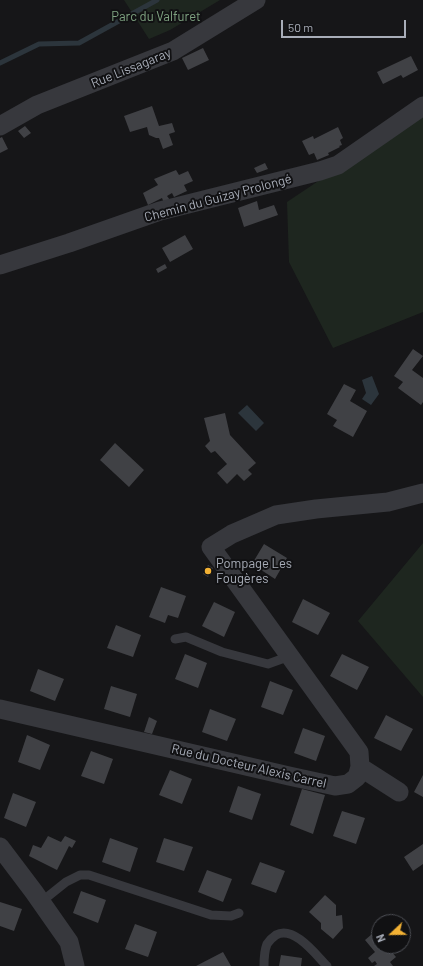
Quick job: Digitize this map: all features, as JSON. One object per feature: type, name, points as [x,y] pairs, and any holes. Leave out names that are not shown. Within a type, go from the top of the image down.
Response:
[{"type":"street","name":"Rue Lissagaray","points":[[0,126],[37,105],[174,51],[256,0]]},
{"type":"street","name":"Chemin du Guizay Prolongé","points":[[0,265],[69,243],[160,211],[320,172],[338,164],[423,106]]},
{"type":"street","points":[[398,792],[360,767],[359,752],[211,547],[232,534],[276,515],[316,509],[388,502],[423,493]]},
{"type":"street","name":"Rue du Docteur Alexis Carrel","points":[[0,709],[241,766],[335,786],[348,784],[357,777],[360,767]]},
{"type":"street","points":[[0,847],[69,942],[75,966]]},
{"type":"lane","points":[[175,639],[186,637],[222,652],[268,664],[290,656]]},
{"type":"lane","points":[[41,902],[66,882],[80,875],[89,875],[211,915],[231,916],[239,913]]},
{"type":"lane","points":[[264,966],[267,944],[273,937],[280,933],[299,938],[327,966]]},
{"type":"green space","name":"Parc du Valfuret","points":[[124,0],[220,0],[170,30],[149,39]]},
{"type":"green space","points":[[423,111],[423,312],[333,348],[289,262],[287,202]]},
{"type":"green space","points":[[423,543],[423,697],[358,621]]},
{"type":"shaded area","points":[[372,376],[379,394],[371,405],[362,399],[366,393],[362,380]]},
{"type":"shaded area","points":[[247,405],[264,423],[256,431],[238,413]]},
{"type":"building","points":[[203,48],[209,60],[188,70],[182,58]]},
{"type":"building","points":[[411,56],[418,70],[403,78],[401,75],[383,84],[377,72]]},
{"type":"building","points":[[152,106],[159,126],[172,123],[175,132],[169,134],[173,145],[163,149],[159,138],[149,135],[147,127],[130,132],[124,116]]},
{"type":"building","points":[[25,126],[31,133],[24,138],[18,131]]},
{"type":"building","points":[[338,127],[343,138],[340,140],[342,145],[339,146],[340,147],[328,153],[329,155],[317,160],[314,153],[309,155],[302,141],[313,136],[314,139]]},
{"type":"building","points":[[2,137],[8,149],[0,153],[0,138]]},
{"type":"building","points":[[265,163],[268,169],[257,173],[254,168]]},
{"type":"building","points":[[176,170],[179,175],[188,171],[193,181],[184,185],[187,191],[174,197],[172,193],[167,196],[170,200],[164,203],[162,198],[148,205],[143,193],[158,185],[154,179]]},
{"type":"building","points":[[257,201],[259,210],[274,205],[278,215],[244,227],[238,208]]},
{"type":"building","points":[[185,235],[193,249],[170,262],[162,248]]},
{"type":"building","points":[[165,264],[167,268],[158,273],[156,269]]},
{"type":"building","points":[[413,349],[423,356],[412,370],[423,378],[423,402],[421,405],[398,388],[403,382],[394,376]]},
{"type":"building","points":[[344,384],[356,390],[350,401],[367,411],[353,437],[333,426],[337,420],[327,414]]},
{"type":"building","points":[[225,413],[230,435],[256,463],[248,470],[252,474],[244,481],[237,474],[227,484],[217,473],[227,464],[215,451],[211,453],[205,446],[210,441],[204,418]]},
{"type":"building","points":[[115,443],[144,470],[129,487],[100,460]]},
{"type":"building","points":[[264,544],[287,558],[275,579],[252,564]]},
{"type":"building","name":"Pompage Les Fougères","points":[[208,565],[213,568],[208,577],[203,574]]},
{"type":"building","points":[[161,587],[186,596],[178,618],[168,615],[165,623],[149,617]]},
{"type":"building","points":[[303,599],[330,613],[318,635],[292,622]]},
{"type":"building","points":[[214,602],[235,612],[224,637],[202,626]]},
{"type":"building","points":[[116,625],[141,635],[133,657],[107,648]]},
{"type":"building","points":[[185,654],[207,663],[198,688],[175,679]]},
{"type":"building","points":[[342,654],[369,667],[357,690],[330,676]]},
{"type":"building","points":[[38,669],[64,679],[55,701],[30,691]]},
{"type":"building","points":[[270,681],[293,690],[283,715],[261,707]]},
{"type":"building","points":[[111,686],[137,694],[130,717],[104,709]]},
{"type":"building","points":[[210,709],[236,719],[227,741],[202,732]]},
{"type":"building","points":[[386,715],[413,729],[401,751],[374,738]]},
{"type":"building","points":[[149,717],[157,721],[152,734],[144,732]]},
{"type":"building","points":[[303,728],[325,736],[316,761],[294,753]]},
{"type":"building","points":[[27,735],[50,745],[40,770],[18,762]]},
{"type":"building","points":[[91,751],[113,759],[104,784],[81,776]]},
{"type":"building","points":[[170,770],[192,779],[182,804],[159,795]]},
{"type":"building","points":[[423,775],[423,797],[414,792]]},
{"type":"building","points":[[238,786],[261,794],[252,820],[229,812]]},
{"type":"building","points":[[302,789],[325,795],[313,834],[290,825]]},
{"type":"building","points":[[13,793],[36,802],[26,827],[4,818]]},
{"type":"building","points":[[342,811],[365,818],[356,844],[333,836]]},
{"type":"building","points":[[48,836],[61,842],[65,836],[76,841],[72,848],[69,846],[57,870],[29,856],[33,845],[41,848]]},
{"type":"building","points":[[110,838],[138,848],[130,872],[102,862]]},
{"type":"building","points":[[164,838],[193,847],[184,871],[156,862]]},
{"type":"building","points":[[423,844],[423,864],[413,871],[404,857]]},
{"type":"building","points":[[260,862],[285,871],[276,893],[251,884]]},
{"type":"building","points":[[207,870],[232,879],[223,902],[198,892]]},
{"type":"building","points":[[81,891],[106,900],[98,923],[73,913]]},
{"type":"building","points":[[325,895],[336,905],[336,916],[342,915],[343,928],[333,939],[321,929],[321,923],[309,912]]},
{"type":"building","points":[[0,902],[22,909],[14,931],[0,926]]},
{"type":"building","points":[[135,924],[157,932],[148,957],[125,949]]},
{"type":"building","points":[[371,935],[371,947],[365,940]]},
{"type":"building","points":[[223,952],[231,966],[196,966]]},
{"type":"building","points":[[373,954],[394,954],[396,957],[390,962],[393,966],[374,966],[377,964],[375,961],[372,963],[368,958]]},
{"type":"building","points":[[281,955],[302,958],[301,966],[279,966]]},
{"type":"waterway","points":[[0,63],[39,44],[79,43],[157,0]]},
{"type":"place","name":"Pompage Les Fougères","points":[[208,571]]}]
